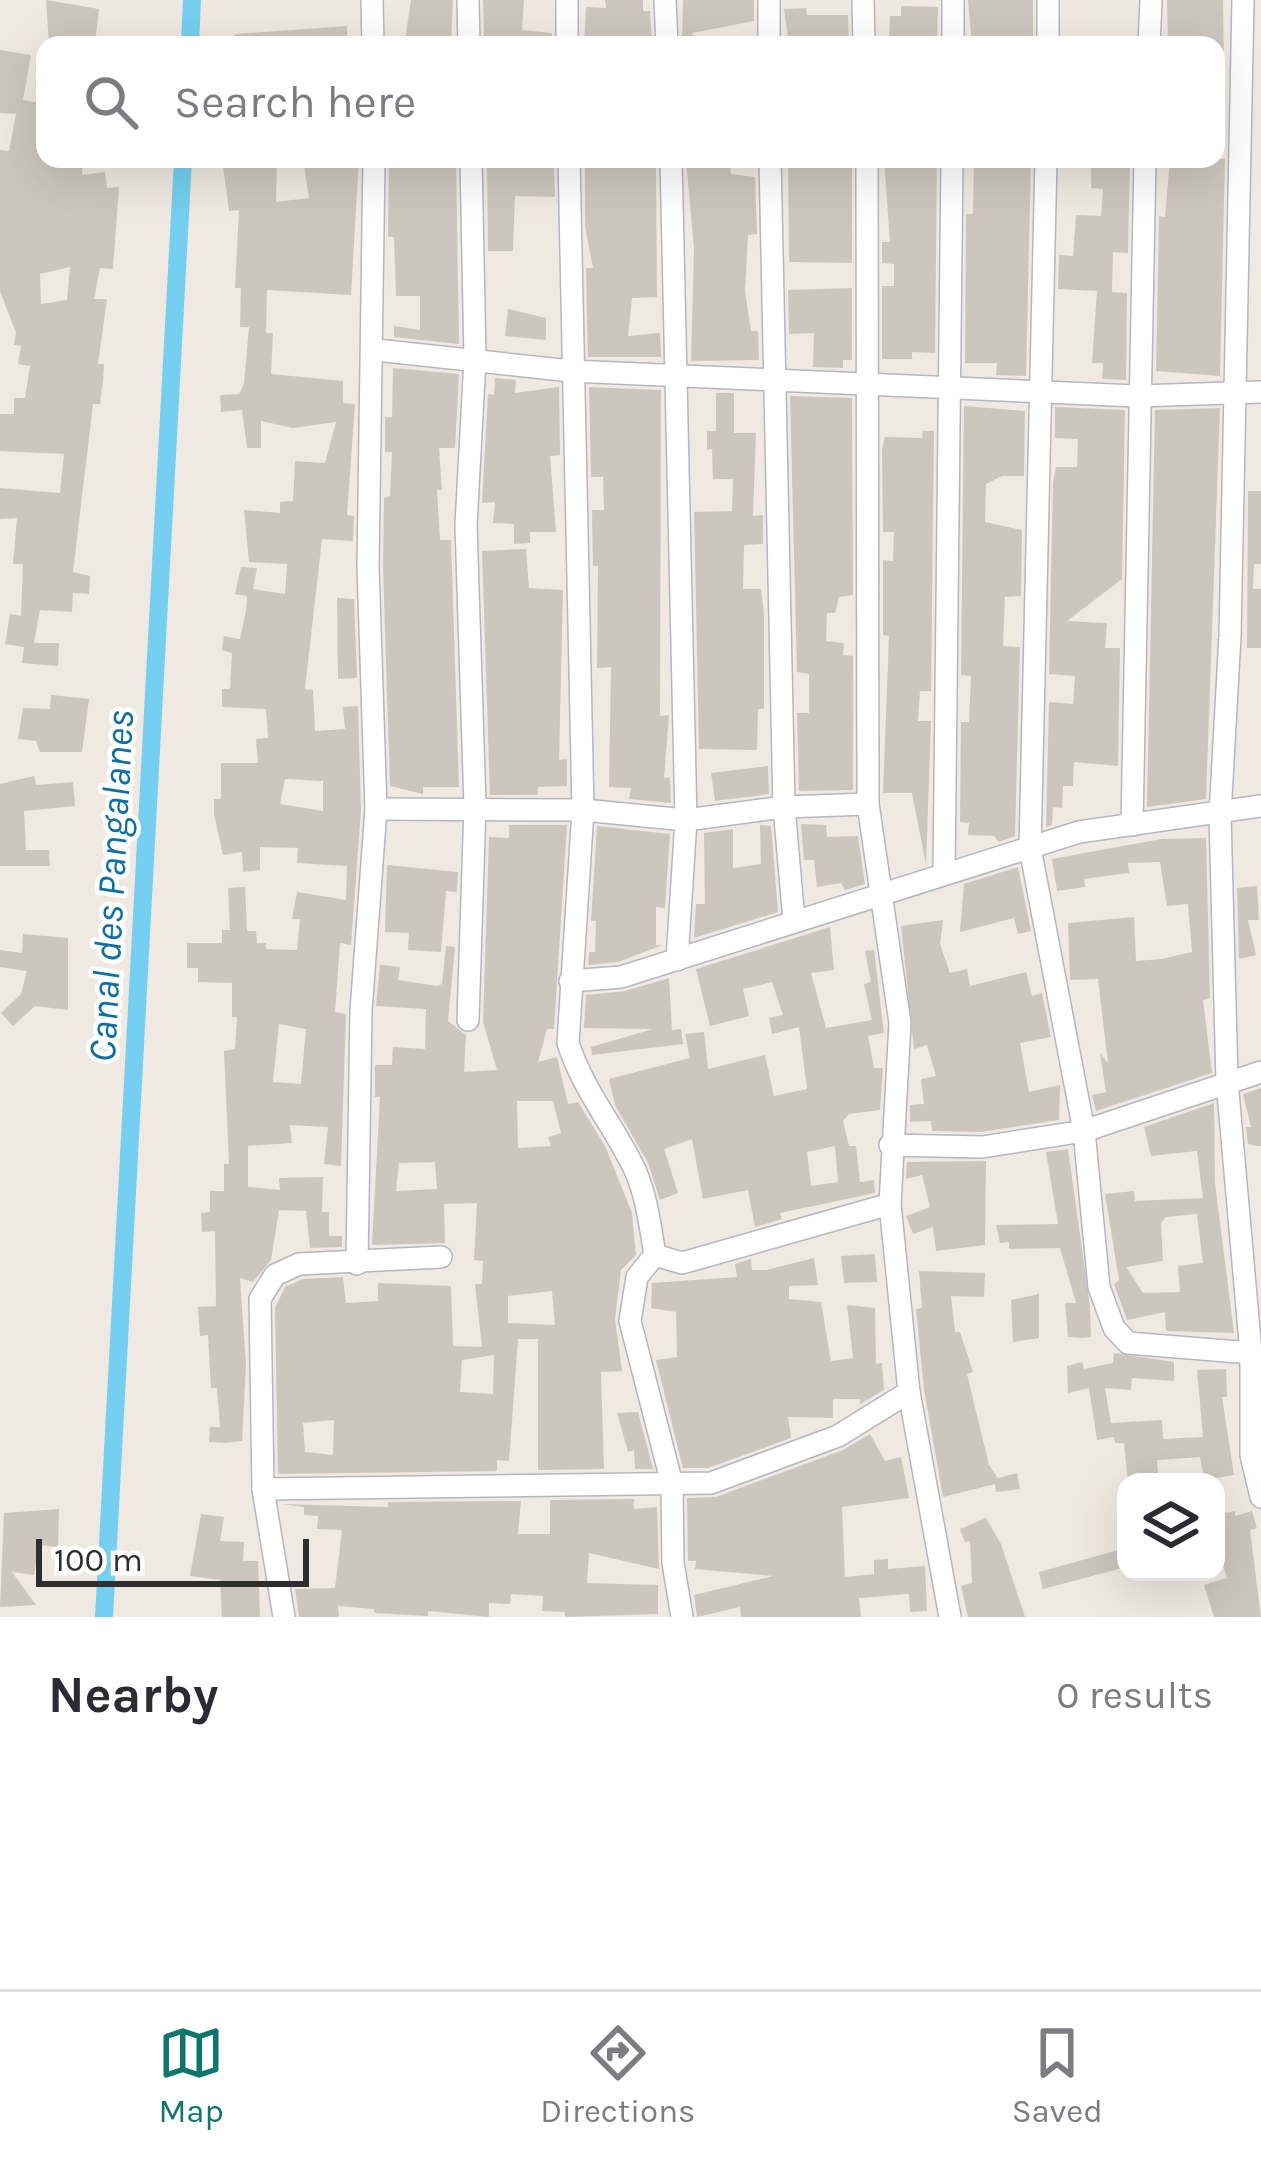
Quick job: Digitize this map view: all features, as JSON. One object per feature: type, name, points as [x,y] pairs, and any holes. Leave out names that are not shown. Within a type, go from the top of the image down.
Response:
[{"type":"street","points":[[372,0],[373,36]]},
{"type":"street","points":[[468,0],[469,36]]},
{"type":"street","points":[[567,0],[567,36]]},
{"type":"street","points":[[665,0],[667,36]]},
{"type":"street","points":[[769,0],[769,36]]},
{"type":"street","points":[[863,0],[864,36]]},
{"type":"street","points":[[953,0],[953,36]]},
{"type":"street","points":[[1048,0],[1048,36]]},
{"type":"street","points":[[1149,36],[1151,0]]},
{"type":"street","points":[[1243,0],[1231,636],[1220,815],[1226,1082],[1251,1353],[1251,1455],[1261,1497]]},
{"type":"street","points":[[357,1264],[361,1011],[376,809],[368,567],[376,350],[374,168]]},
{"type":"street","points":[[468,1020],[475,806],[466,525],[475,359],[471,168]]},
{"type":"street","points":[[568,168],[583,810],[568,1042],[578,1076],[634,1168],[645,1198],[655,1255],[637,1277],[630,1322],[672,1484],[673,1563],[682,1617]]},
{"type":"street","points":[[671,168],[686,820],[677,960]]},
{"type":"street","points":[[770,168],[784,807],[794,921]]},
{"type":"street","points":[[866,168],[871,381],[868,804],[877,892],[900,1023],[890,1204],[909,1391],[950,1617]]},
{"type":"street","points":[[944,872],[952,168]]},
{"type":"street","points":[[1046,168],[1030,848],[1084,1131],[1099,1287],[1114,1328],[1129,1343],[1251,1353]]},
{"type":"street","points":[[1132,825],[1145,168]]},
{"type":"street","points":[[376,350],[571,371],[949,384],[1137,396],[1261,392]]},
{"type":"street","points":[[376,809],[475,806],[686,820],[784,807],[868,804]]},
{"type":"street","points":[[570,981],[621,977],[877,892],[1079,832],[1261,806]]},
{"type":"street","points":[[890,1144],[982,1147],[1084,1131],[1261,1072]]},
{"type":"street","points":[[655,1255],[682,1263],[890,1204]]},
{"type":"street","points":[[284,1617],[263,1489],[260,1299],[275,1275],[299,1264],[441,1257]]},
{"type":"street","points":[[263,1489],[710,1483],[838,1436],[909,1391]]},
{"type":"building","points":[[46,0],[99,9],[96,36],[48,36]]},
{"type":"building","points":[[411,0],[453,0],[451,36],[406,36]]},
{"type":"building","points":[[483,0],[524,0],[522,30],[552,33],[552,36],[484,36]]},
{"type":"building","points":[[605,0],[643,0],[643,11],[650,11],[651,36],[584,36],[586,7],[606,8]]},
{"type":"building","points":[[683,0],[754,0],[754,21],[682,36]]},
{"type":"building","points":[[968,0],[1033,0],[1033,36],[971,36]]},
{"type":"building","points":[[1167,0],[1223,0],[1224,36],[1168,36]]},
{"type":"building","points":[[901,6],[938,7],[937,36],[889,36],[890,16],[901,16]]},
{"type":"building","points":[[806,8],[807,15],[848,15],[849,36],[788,36],[784,9]]},
{"type":"building","points":[[347,26],[347,36],[235,34]]},
{"type":"building","points":[[0,50],[31,55],[23,100],[36,102],[36,168],[82,168],[82,175],[105,172],[107,188],[119,187],[113,269],[100,268],[94,299],[107,299],[98,364],[104,364],[103,381],[100,404],[93,404],[73,572],[90,576],[89,594],[73,593],[72,612],[40,610],[34,643],[59,643],[58,666],[22,663],[24,647],[5,644],[10,614],[21,616],[23,564],[13,564],[17,518],[0,519],[0,488],[60,493],[64,454],[0,451],[0,414],[14,414],[14,398],[25,398],[30,366],[18,364],[21,346],[14,345],[16,333],[0,291],[0,150],[9,151],[16,114],[0,113]],"holes":[[[70,267],[67,300],[41,304],[40,274]]]},
{"type":"building","points":[[223,168],[277,168],[276,202],[309,198],[304,168],[358,168],[351,295],[267,290],[266,333],[273,333],[271,374],[343,381],[343,403],[355,404],[347,515],[354,516],[353,541],[322,539],[305,689],[313,690],[315,731],[345,729],[343,707],[358,706],[361,809],[351,945],[340,943],[335,1012],[346,1014],[341,1166],[324,1164],[328,1127],[290,1125],[292,1143],[248,1146],[248,1187],[280,1190],[279,1178],[323,1177],[322,1212],[329,1212],[329,1236],[342,1236],[342,1247],[310,1248],[306,1211],[279,1210],[271,1260],[253,1282],[240,1278],[246,1365],[242,1441],[227,1443],[209,1442],[210,1427],[220,1427],[217,1388],[211,1388],[208,1335],[200,1336],[198,1307],[216,1306],[215,1231],[202,1232],[201,1213],[210,1212],[210,1191],[224,1191],[224,1164],[229,1164],[224,1051],[235,1049],[237,1017],[232,1017],[232,983],[198,982],[198,968],[187,968],[187,943],[222,943],[222,930],[230,930],[228,888],[245,887],[247,931],[256,931],[257,943],[266,943],[266,949],[297,950],[300,919],[292,919],[297,892],[346,900],[347,866],[297,863],[298,848],[260,847],[260,870],[243,872],[242,852],[223,855],[214,814],[214,799],[221,799],[221,763],[258,763],[256,739],[268,738],[266,709],[222,707],[222,689],[230,689],[232,653],[222,650],[224,636],[240,639],[246,611],[247,596],[235,594],[241,567],[257,568],[253,589],[285,594],[287,564],[249,562],[244,510],[280,513],[280,502],[293,501],[295,461],[325,463],[336,422],[293,428],[261,421],[261,448],[247,448],[242,410],[221,412],[220,395],[239,394],[244,384],[249,327],[240,327],[241,288],[235,288],[239,210],[229,211]],"holes":[[[285,779],[323,781],[323,811],[280,804]],[[279,1024],[306,1029],[301,1084],[273,1082]]]},
{"type":"building","points":[[389,168],[456,168],[459,344],[394,337],[394,326],[420,330],[420,296],[396,296],[394,237],[388,237]]},
{"type":"building","points":[[487,168],[554,168],[555,197],[515,196],[513,251],[488,251]]},
{"type":"building","points":[[585,168],[656,168],[657,297],[632,298],[628,336],[660,333],[661,357],[588,357],[586,268],[593,268],[585,227]]},
{"type":"building","points":[[687,168],[730,168],[731,174],[755,177],[757,234],[748,235],[745,291],[751,331],[758,331],[759,360],[691,361],[694,249]]},
{"type":"building","points":[[788,168],[852,168],[852,263],[789,262]]},
{"type":"building","points":[[885,168],[937,168],[935,353],[882,359],[882,286],[894,286],[894,264],[882,263],[882,242],[890,242]]},
{"type":"building","points":[[974,168],[1031,168],[1026,376],[996,375],[997,363],[965,363],[966,214],[973,214]]},
{"type":"building","points":[[1091,168],[1130,168],[1128,253],[1113,252],[1112,292],[1127,293],[1126,380],[1102,379],[1103,363],[1092,363],[1097,291],[1058,289],[1059,255],[1073,256],[1076,215],[1101,216],[1103,189],[1091,188]]},
{"type":"building","points":[[1169,168],[1225,168],[1220,376],[1156,371],[1159,216],[1165,217]]},
{"type":"building","points":[[852,288],[852,360],[843,360],[843,368],[813,367],[814,333],[789,334],[788,290]]},
{"type":"building","points":[[508,309],[546,318],[546,340],[505,336]]},
{"type":"building","points":[[393,368],[459,374],[455,448],[439,448],[442,490],[437,490],[440,540],[451,540],[459,787],[423,787],[423,794],[390,786],[383,567],[384,498],[390,496],[392,452],[385,452],[385,417],[392,417]]},
{"type":"building","points":[[495,378],[516,380],[515,393],[559,387],[560,455],[550,456],[556,532],[530,532],[530,543],[514,544],[514,524],[493,523],[495,502],[482,503],[488,394],[494,395]]},
{"type":"building","points":[[589,387],[661,390],[660,716],[669,715],[664,778],[670,777],[671,803],[629,799],[631,788],[609,787],[611,667],[597,668],[598,566],[593,566],[592,510],[604,510],[603,477],[591,477]]},
{"type":"building","points":[[716,393],[734,393],[734,433],[756,433],[753,516],[763,515],[763,544],[744,545],[743,589],[761,589],[764,613],[764,709],[758,709],[757,750],[699,749],[694,512],[732,511],[733,479],[713,479],[712,449],[707,450],[707,431],[716,431]]},
{"type":"building","points":[[790,396],[852,398],[853,595],[839,597],[835,613],[827,613],[826,641],[844,643],[843,655],[853,656],[853,790],[799,791],[797,713],[809,713],[809,674],[797,672]]},
{"type":"building","points":[[964,406],[1025,411],[1024,476],[1002,476],[986,484],[985,522],[1022,530],[1021,596],[1005,597],[1003,646],[1020,647],[1015,836],[999,842],[994,836],[968,835],[969,823],[960,822],[961,722],[969,722],[971,676],[961,675]]},
{"type":"building","points":[[1055,407],[1125,410],[1122,579],[1067,621],[1107,623],[1105,648],[1120,648],[1118,766],[1074,762],[1073,786],[1063,786],[1062,808],[1053,807],[1052,825],[1046,827],[1049,702],[1073,704],[1075,676],[1049,674],[1053,482],[1056,467],[1077,467],[1078,439],[1055,438]]},
{"type":"building","points":[[1220,408],[1206,799],[1147,807],[1155,410]]},
{"type":"building","points":[[923,431],[934,431],[931,691],[920,691],[918,721],[931,721],[926,865],[912,793],[883,793],[889,636],[883,635],[883,560],[893,561],[894,532],[883,532],[882,449],[885,437],[922,438]]},
{"type":"building","points":[[1248,491],[1261,491],[1261,564],[1254,564],[1253,589],[1261,589],[1261,648],[1247,648]]},
{"type":"building","points":[[526,549],[529,588],[563,590],[559,760],[567,759],[567,786],[538,787],[538,795],[490,795],[482,551]]},
{"type":"building","points":[[337,598],[354,599],[357,678],[338,679]]},
{"type":"building","points":[[51,695],[89,699],[82,752],[40,752],[36,741],[18,739],[23,708],[50,709]]},
{"type":"building","points":[[768,766],[769,794],[715,801],[711,773]]},
{"type":"building","points":[[34,776],[36,785],[73,782],[75,806],[24,811],[26,850],[49,850],[50,866],[0,866],[0,784]]},
{"type":"building","points":[[801,824],[826,825],[827,837],[858,836],[865,884],[845,890],[841,883],[817,887],[814,860],[804,860]]},
{"type":"building","points":[[509,825],[567,825],[554,1029],[547,1029],[538,1062],[557,1057],[568,1104],[578,1102],[605,1146],[632,1213],[636,1255],[621,1270],[615,1319],[622,1371],[601,1372],[604,1469],[538,1470],[538,1339],[518,1339],[509,1461],[497,1460],[497,1471],[278,1474],[275,1308],[285,1287],[303,1279],[343,1277],[346,1303],[378,1301],[378,1283],[451,1286],[453,1346],[482,1347],[475,1284],[482,1284],[483,1261],[474,1260],[477,1203],[444,1204],[445,1243],[372,1245],[380,1097],[375,1097],[375,1065],[392,1065],[393,1047],[425,1049],[426,1009],[376,1006],[380,965],[400,967],[398,980],[437,986],[442,984],[446,946],[455,947],[448,1021],[466,1035],[464,1072],[497,1070],[483,1022],[489,837],[509,838]],"holes":[[[517,1101],[553,1101],[561,1133],[548,1137],[551,1146],[518,1148]],[[435,1162],[437,1189],[396,1191],[399,1163]],[[552,1291],[555,1325],[508,1323],[508,1296]],[[494,1355],[493,1394],[460,1392],[462,1360]],[[334,1420],[333,1455],[305,1452],[303,1423]]]},
{"type":"building","points":[[760,825],[771,826],[778,912],[694,938],[696,904],[705,904],[704,833],[733,829],[733,868],[761,864]]},
{"type":"building","points":[[597,826],[670,834],[665,908],[656,907],[656,945],[663,945],[618,962],[588,965],[589,952],[595,952],[596,921],[591,921]]},
{"type":"building","points":[[1206,838],[1210,998],[1203,1000],[1212,1073],[1096,1111],[1092,1095],[1106,1092],[1100,1053],[1108,1063],[1098,979],[1070,980],[1068,923],[1134,917],[1136,961],[1161,959],[1192,952],[1188,904],[1167,906],[1160,862],[1128,863],[1129,873],[1084,879],[1085,887],[1057,891],[1052,859],[1161,839]]},
{"type":"building","points":[[387,865],[458,872],[457,892],[446,891],[441,952],[408,950],[409,933],[385,932]]},
{"type":"building","points":[[1018,867],[1031,931],[1018,934],[1014,918],[960,932],[964,884]]},
{"type":"building","points":[[1257,886],[1259,920],[1248,920],[1256,955],[1239,959],[1237,888]]},
{"type":"building","points":[[943,920],[940,944],[950,973],[967,969],[970,986],[1026,972],[1032,996],[1042,993],[1051,1037],[1020,1043],[1029,1092],[1060,1085],[1059,1120],[981,1132],[932,1131],[931,1121],[910,1122],[910,1105],[924,1104],[921,1079],[936,1076],[927,1045],[914,1049],[901,926]]},
{"type":"building","points":[[830,927],[834,970],[811,973],[826,1028],[872,1020],[864,984],[871,982],[865,951],[874,950],[884,1033],[868,1036],[874,1068],[883,1068],[880,1110],[849,1114],[843,1121],[849,1146],[856,1146],[860,1182],[874,1180],[875,1193],[780,1213],[782,1219],[755,1227],[748,1190],[703,1199],[692,1139],[664,1149],[678,1193],[660,1200],[648,1163],[615,1105],[609,1079],[690,1058],[685,1034],[704,1032],[708,1069],[765,1055],[774,1096],[807,1089],[799,1027],[772,1034],[769,1018],[783,1015],[772,982],[743,989],[749,1016],[710,1026],[696,969]],"holes":[[[835,1146],[838,1182],[811,1186],[807,1152]]]},
{"type":"building","points":[[23,934],[68,938],[68,1010],[35,1006],[13,1026],[1,1013],[21,994],[27,971],[0,967],[0,950],[22,953]]},
{"type":"building","points":[[669,978],[672,1030],[681,1029],[683,1044],[592,1055],[591,1047],[653,1029],[584,1028],[586,995],[625,991]]},
{"type":"building","points":[[1261,1088],[1261,1146],[1256,1146],[1248,1144],[1246,1127],[1251,1127],[1243,1094]]},
{"type":"building","points":[[1214,1103],[1215,1183],[1234,1333],[1166,1331],[1165,1312],[1127,1320],[1114,1284],[1119,1280],[1105,1194],[1134,1191],[1135,1201],[1203,1198],[1197,1151],[1151,1156],[1144,1127]],"holes":[[[1197,1214],[1203,1263],[1178,1266],[1180,1292],[1143,1293],[1126,1267],[1163,1261],[1161,1223],[1166,1217]]]},
{"type":"building","points":[[1068,1149],[1090,1306],[1091,1337],[1083,1338],[1068,1337],[1065,1303],[1076,1303],[1060,1248],[1009,1249],[1009,1242],[1000,1243],[996,1225],[1058,1224],[1046,1152]]},
{"type":"building","points":[[986,1161],[985,1245],[936,1251],[933,1227],[913,1234],[906,1216],[930,1207],[922,1175],[906,1179],[907,1162]]},
{"type":"building","points":[[875,1254],[877,1282],[844,1283],[841,1256]]},
{"type":"building","points":[[814,1258],[818,1285],[789,1286],[789,1299],[821,1302],[831,1361],[853,1358],[847,1305],[875,1308],[876,1364],[882,1363],[884,1390],[860,1404],[860,1399],[833,1399],[833,1418],[788,1417],[791,1438],[708,1468],[683,1468],[656,1360],[677,1357],[676,1312],[651,1308],[652,1283],[737,1277],[735,1264],[751,1259],[752,1270],[766,1270]]},
{"type":"building","points":[[919,1271],[985,1273],[984,1297],[951,1296],[955,1332],[960,1332],[973,1372],[967,1374],[989,1465],[998,1478],[1017,1473],[1020,1489],[996,1492],[995,1484],[943,1497],[924,1390],[916,1309],[922,1308]]},
{"type":"building","points":[[1039,1294],[1039,1338],[1013,1342],[1011,1300]]},
{"type":"building","points":[[1114,1353],[1174,1362],[1174,1381],[1132,1378],[1131,1390],[1105,1388],[1111,1423],[1162,1420],[1163,1439],[1203,1437],[1197,1370],[1226,1369],[1227,1397],[1222,1397],[1234,1475],[1203,1473],[1200,1457],[1157,1460],[1158,1473],[1127,1473],[1124,1443],[1115,1443],[1114,1437],[1097,1440],[1089,1388],[1068,1393],[1067,1366],[1082,1362],[1084,1369],[1113,1363]]},
{"type":"building","points":[[638,1412],[653,1469],[635,1469],[634,1450],[628,1452],[617,1413]]},
{"type":"building","points":[[870,1434],[885,1461],[901,1457],[909,1498],[842,1507],[845,1577],[874,1574],[874,1560],[888,1559],[888,1569],[925,1566],[927,1611],[910,1612],[909,1594],[859,1598],[861,1617],[741,1617],[740,1607],[697,1617],[694,1595],[773,1576],[695,1569],[696,1561],[688,1561],[687,1498],[716,1497],[843,1450]]},
{"type":"building","points":[[634,1499],[634,1509],[657,1507],[659,1569],[589,1553],[587,1583],[658,1585],[658,1614],[565,1617],[565,1612],[542,1611],[543,1596],[511,1594],[510,1604],[489,1603],[489,1617],[428,1611],[428,1616],[374,1613],[374,1609],[338,1606],[339,1617],[299,1617],[295,1589],[335,1588],[342,1530],[317,1529],[318,1516],[304,1515],[304,1507],[281,1504],[388,1507],[388,1502],[521,1501],[518,1534],[550,1534],[550,1500]]},
{"type":"building","points":[[59,1509],[58,1547],[39,1545],[34,1575],[12,1572],[36,1605],[0,1607],[4,1513]]},
{"type":"building","points":[[1235,1511],[1235,1516],[1252,1511],[1257,1528],[1250,1530],[1261,1617],[1214,1617],[1204,1585],[1227,1578],[1225,1513]]},
{"type":"building","points":[[201,1514],[224,1517],[220,1541],[244,1542],[243,1561],[258,1561],[260,1617],[222,1617],[220,1580],[190,1576]]},
{"type":"building","points":[[986,1518],[1001,1544],[1025,1617],[968,1617],[961,1586],[972,1583],[970,1541],[965,1542],[960,1529]]},
{"type":"building","points":[[1117,1550],[1117,1569],[1043,1589],[1039,1572]]},
{"type":"waterway","name":"Canal des Pangalanes","points":[[190,36],[192,0]]},
{"type":"waterway","name":"Canal des Pangalanes","points":[[104,1617],[183,168]]}]
